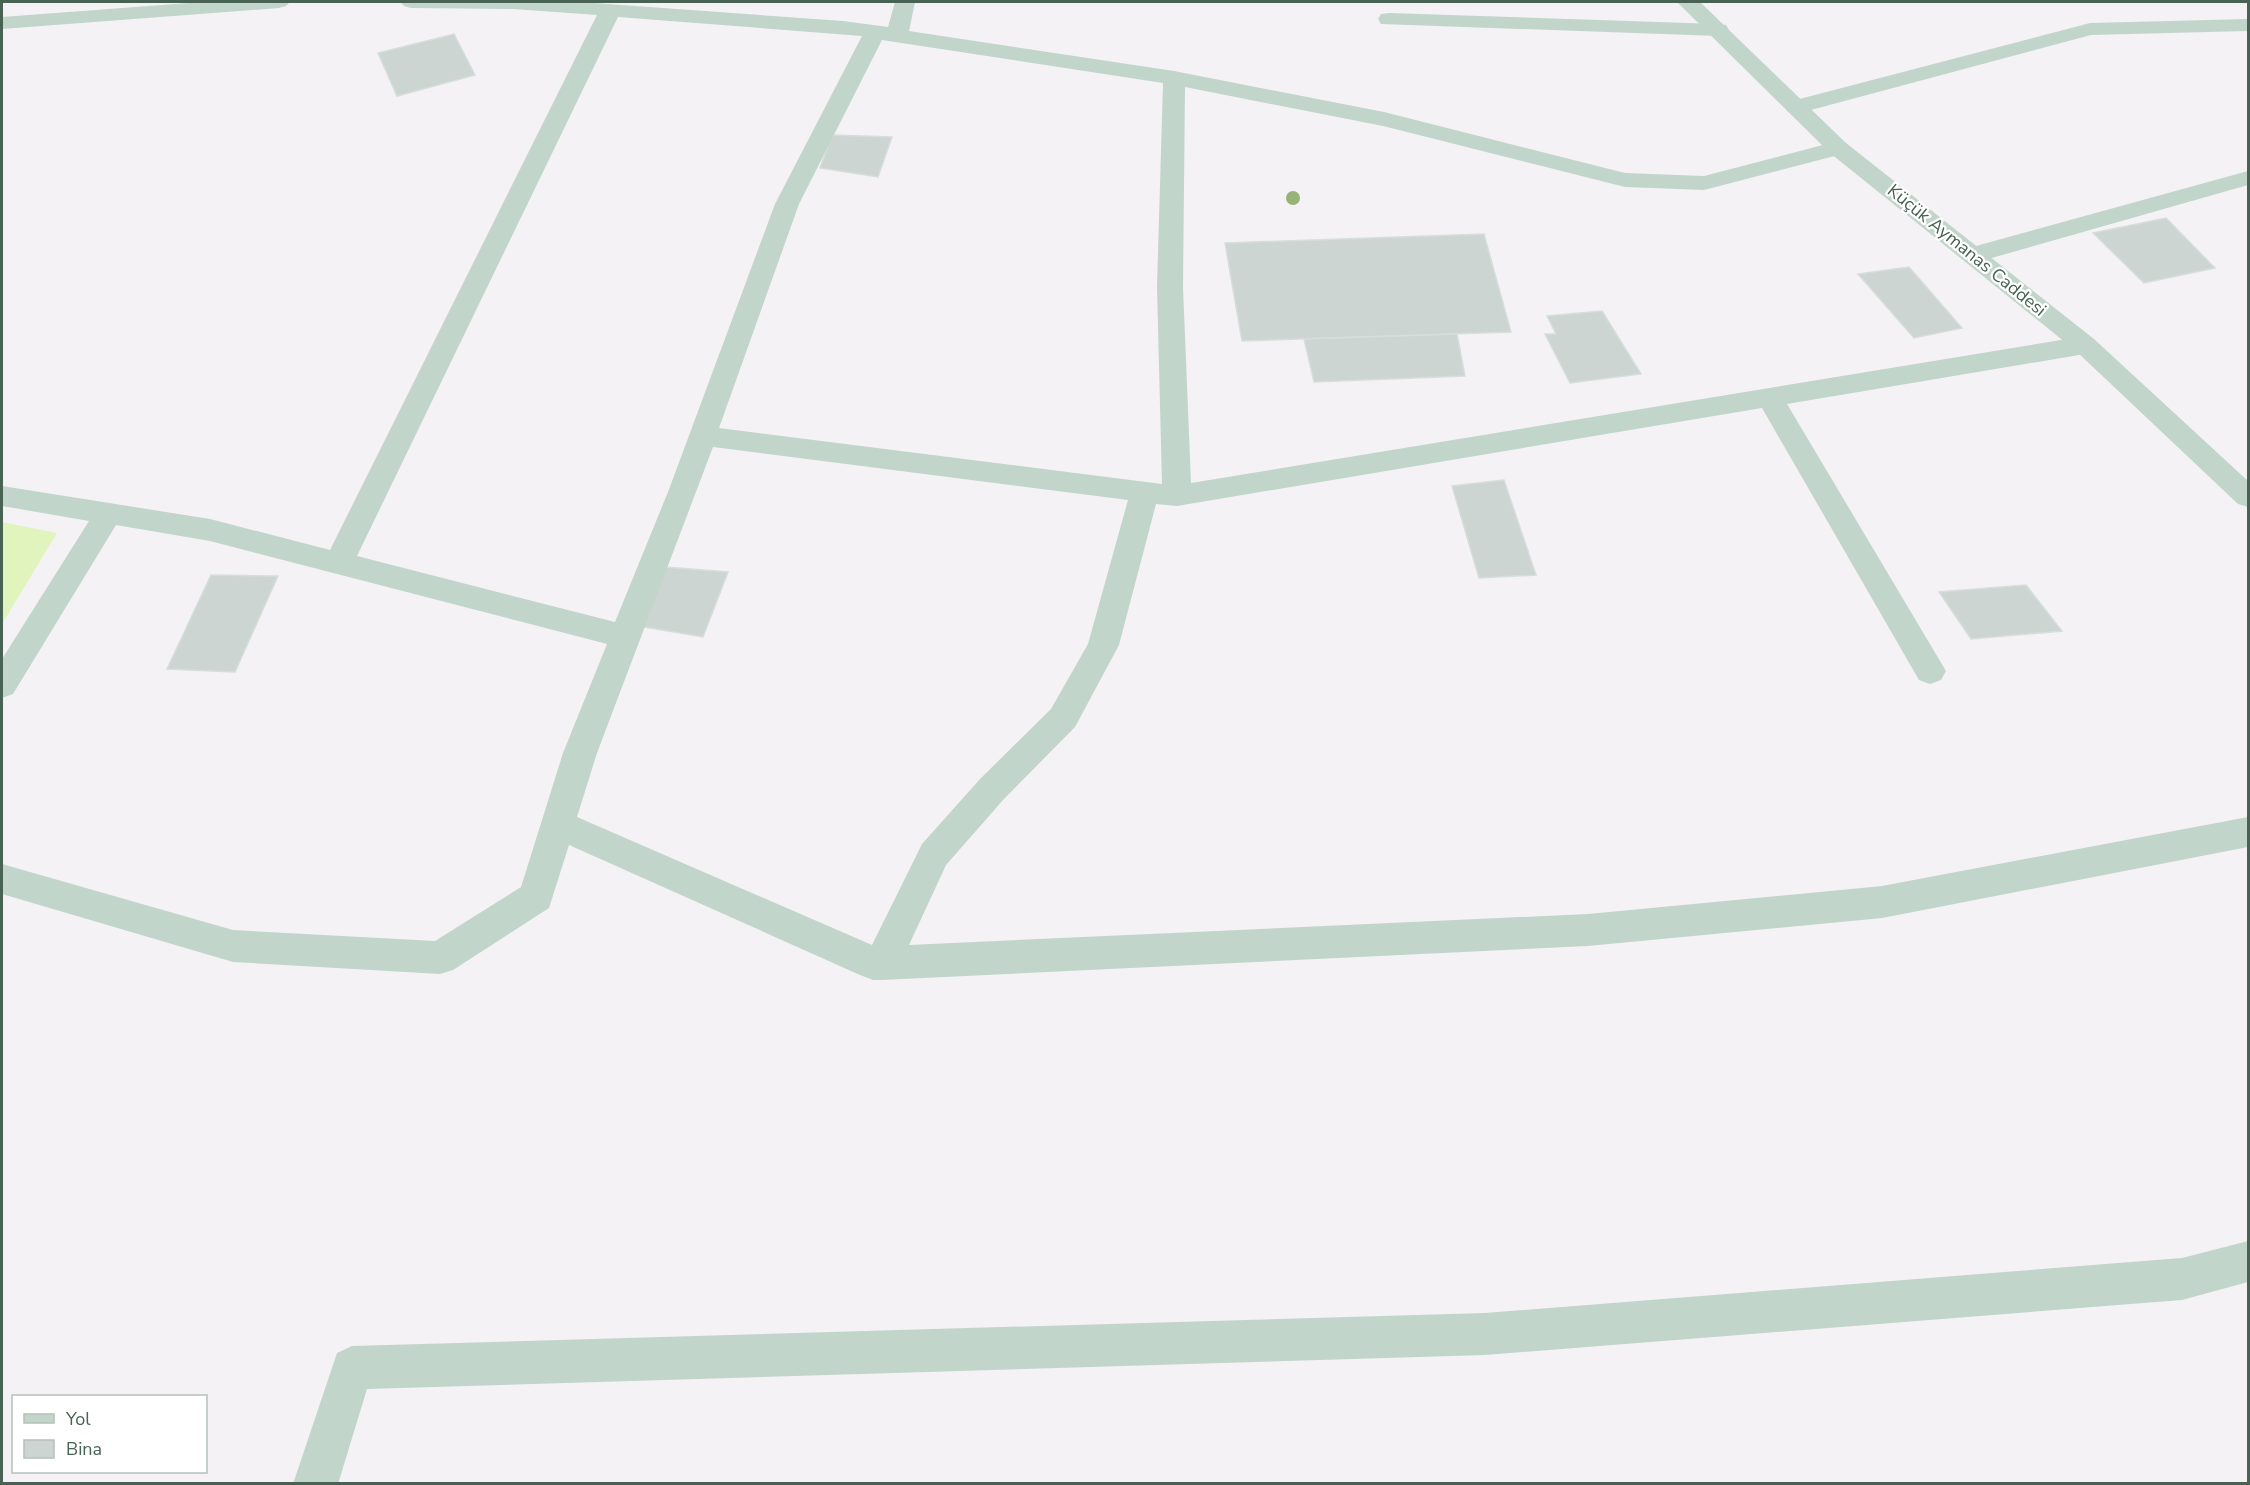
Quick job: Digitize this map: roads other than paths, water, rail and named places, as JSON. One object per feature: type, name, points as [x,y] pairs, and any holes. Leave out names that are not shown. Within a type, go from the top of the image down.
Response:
[{"type":"street","points":[[2,23],[279,2]]},
{"type":"street","points":[[411,2],[513,3],[843,27],[1174,78],[1384,119],[1625,180],[1704,183],[1838,148]]},
{"type":"street","points":[[2,879],[233,946],[440,958],[536,897],[580,753],[702,436],[787,204],[905,2]]},
{"type":"street","name":"Küçük Aymanas Caddesi","points":[[1688,2],[1838,148],[2085,345],[2248,497]]},
{"type":"street","points":[[339,562],[610,11]]},
{"type":"street","points":[[1389,19],[1718,30]]},
{"type":"street","points":[[1796,106],[2090,29],[2248,25]]},
{"type":"street","points":[[1174,78],[1168,172],[1170,359],[1177,496]]},
{"type":"street","points":[[1974,255],[2248,178]]},
{"type":"street","points":[[702,436],[1177,496],[2085,345]]},
{"type":"street","points":[[1769,396],[1930,671]]},
{"type":"street","points":[[882,963],[934,855],[992,789],[1063,718],[1103,645],[1145,491]]},
{"type":"street","points":[[2,496],[210,530],[625,637]]},
{"type":"street","points":[[2,685],[108,514]]},
{"type":"street","points":[[559,825],[873,963],[1588,930],[1882,902],[2248,832]]},
{"type":"street","points":[[315,1484],[352,1368],[1485,1334],[2182,1279],[2248,1262]]}]
